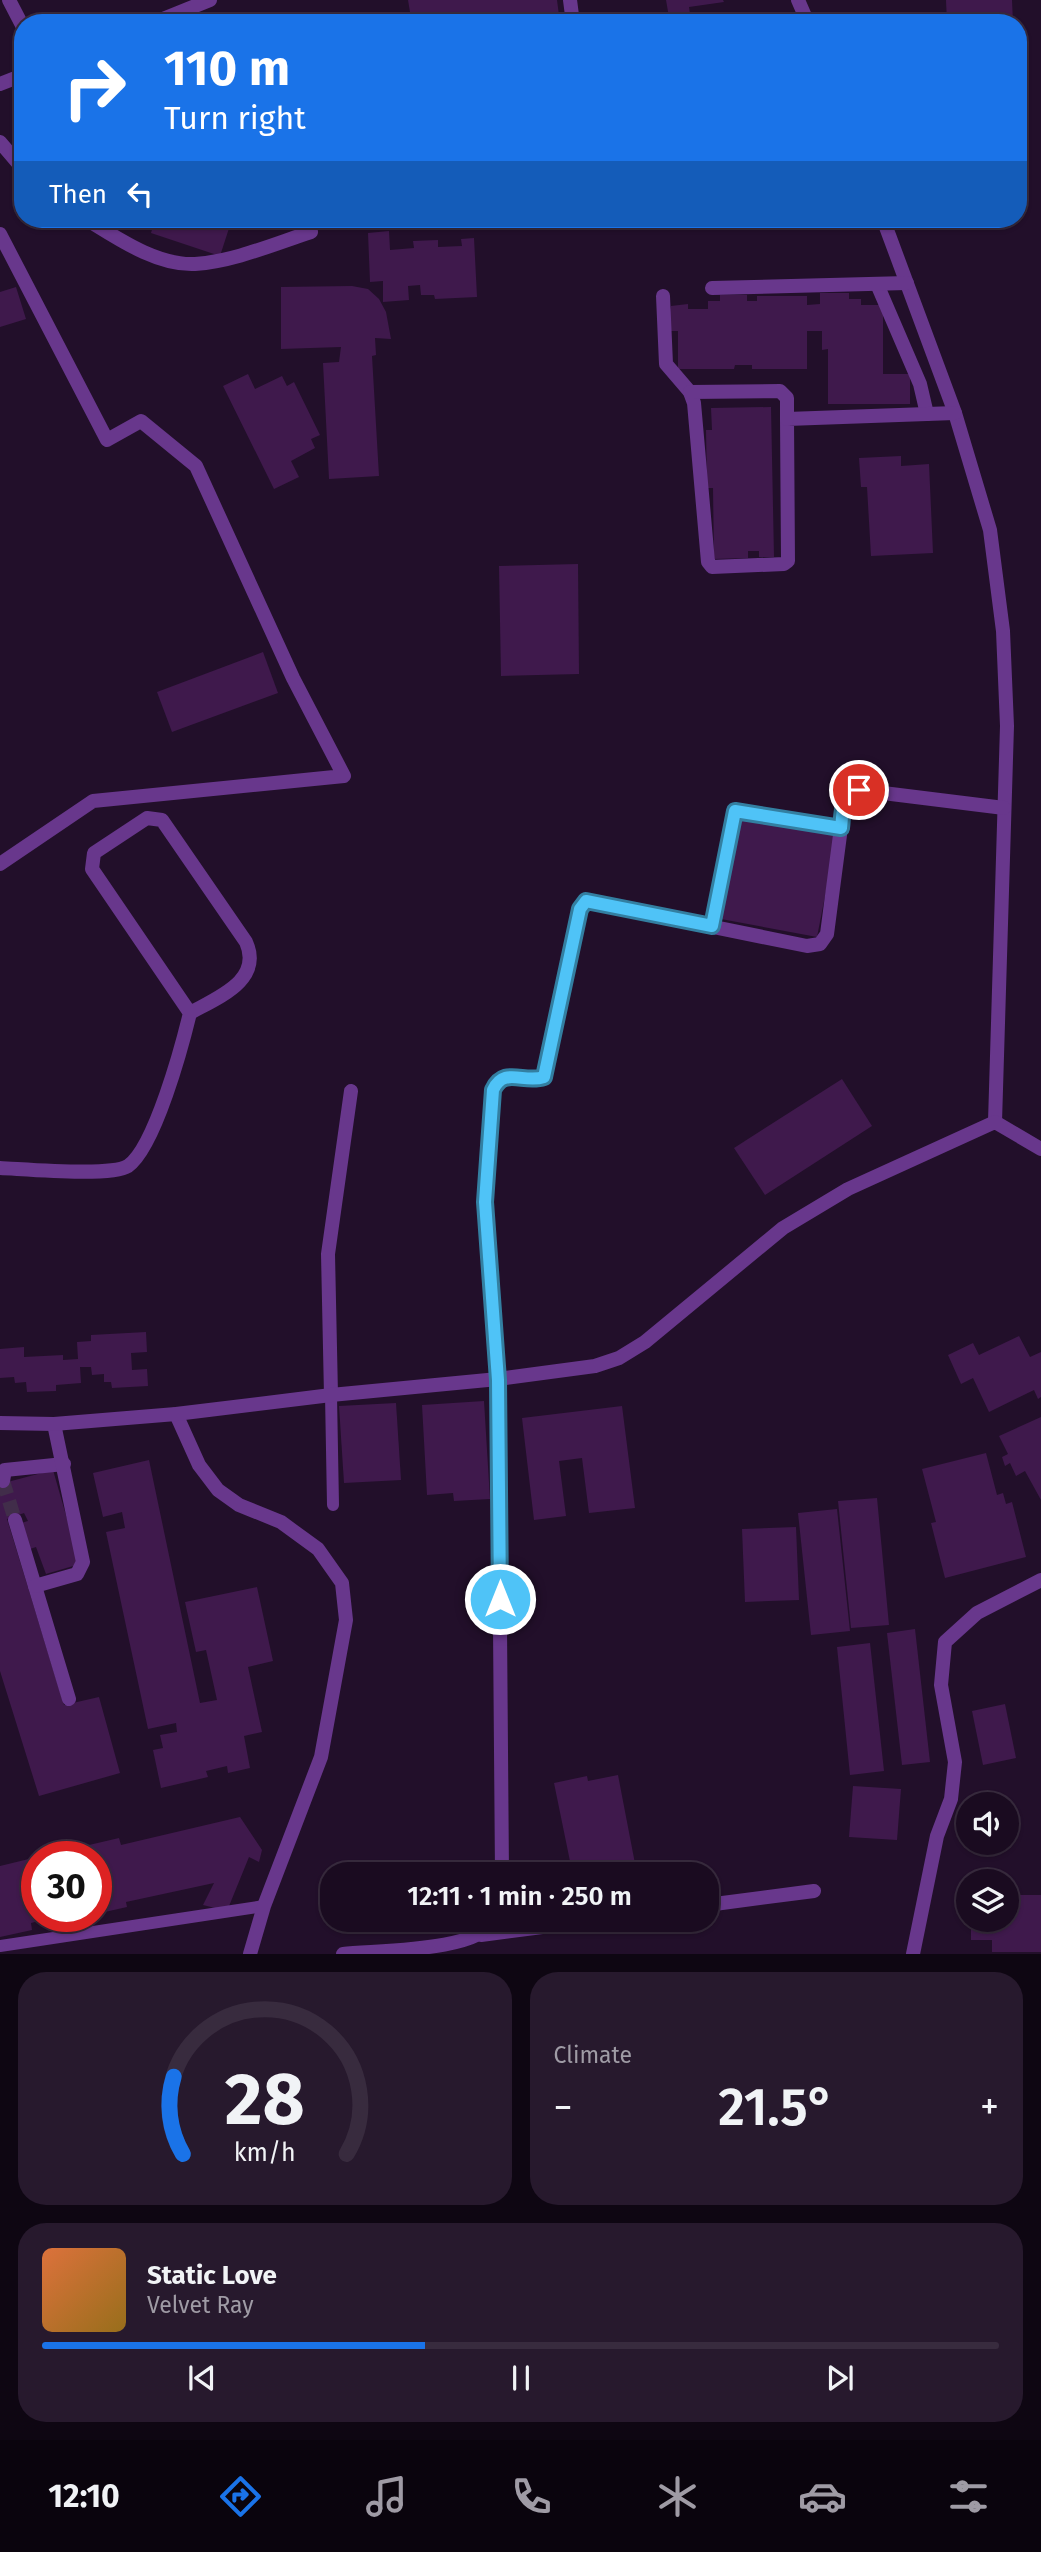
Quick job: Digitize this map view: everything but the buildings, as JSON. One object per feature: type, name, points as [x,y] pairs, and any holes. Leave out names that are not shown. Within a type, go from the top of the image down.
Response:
[{"type":"street","points":[[175,14],[210,0]]},
{"type":"street","points":[[0,142],[14,158]]},
{"type":"street","points":[[102,228],[151,255],[193,264],[236,257],[311,232]]},
{"type":"street","points":[[886,228],[954,413],[990,530],[1003,631],[1006,726],[995,1122]]},
{"type":"street","points":[[0,234],[107,439],[141,421],[196,466],[293,678],[344,776],[93,801],[0,864]]},
{"type":"street","points":[[712,288],[907,283]]},
{"type":"street","points":[[877,284],[920,384],[926,414]]},
{"type":"street","points":[[663,296],[666,364],[690,392],[694,403],[708,562],[717,568],[784,564],[788,561],[787,398],[780,391],[690,392]]},
{"type":"street","points":[[787,419],[954,413]]},
{"type":"street","points":[[502,1862],[498,1380],[485,1202],[493,1090],[497,1081],[506,1076],[536,1080],[544,1077],[580,909],[586,901],[807,946],[820,944],[827,934],[845,797],[850,792],[859,790],[1004,808]]},
{"type":"street","points":[[712,926],[735,811],[841,828]]},
{"type":"street","points":[[0,1168],[107,1172],[128,1166],[143,1146],[170,1087],[190,1013],[243,980],[250,970],[252,955],[246,942],[162,821],[147,818],[94,853],[92,869],[190,1013]]},
{"type":"street","points":[[331,1395],[328,1254],[351,1091]]},
{"type":"street","points":[[995,1122],[1041,1149]]},
{"type":"street","points":[[0,1423],[54,1424],[176,1414],[331,1395],[498,1380],[594,1366],[620,1358],[645,1342],[783,1228],[848,1189],[995,1122]]},
{"type":"street","points":[[176,1414],[199,1465],[218,1490],[239,1505],[281,1522],[318,1549],[342,1583],[346,1620],[321,1757],[264,1906],[250,1954]]},
{"type":"street","points":[[35,1586],[77,1574],[83,1562],[54,1424]]},
{"type":"street","points":[[3,1481],[5,1470],[64,1464]]},
{"type":"street","points":[[15,1520],[69,1699]]},
{"type":"street","points":[[913,1954],[937,1836],[951,1799],[955,1762],[941,1685],[946,1642],[978,1613],[1041,1580]]},
{"type":"street","points":[[719,1903],[814,1891]]},
{"type":"street","points":[[481,1935],[484,1932]]},
{"type":"street","points":[[343,1954],[460,1943],[481,1935],[504,1932]]},
{"type":"lane","points":[[331,1395],[333,1505]]},
{"type":"lane","points":[[0,1945],[264,1906]]},
{"type":"tunnel","points":[[3,1481],[15,1520]]},
{"type":"route","points":[[500,1599],[498,1380],[485,1202],[493,1090],[497,1081],[506,1076],[536,1080],[544,1077],[580,909],[586,901],[712,926],[735,811],[841,828],[845,797],[850,792],[859,790]]}]
